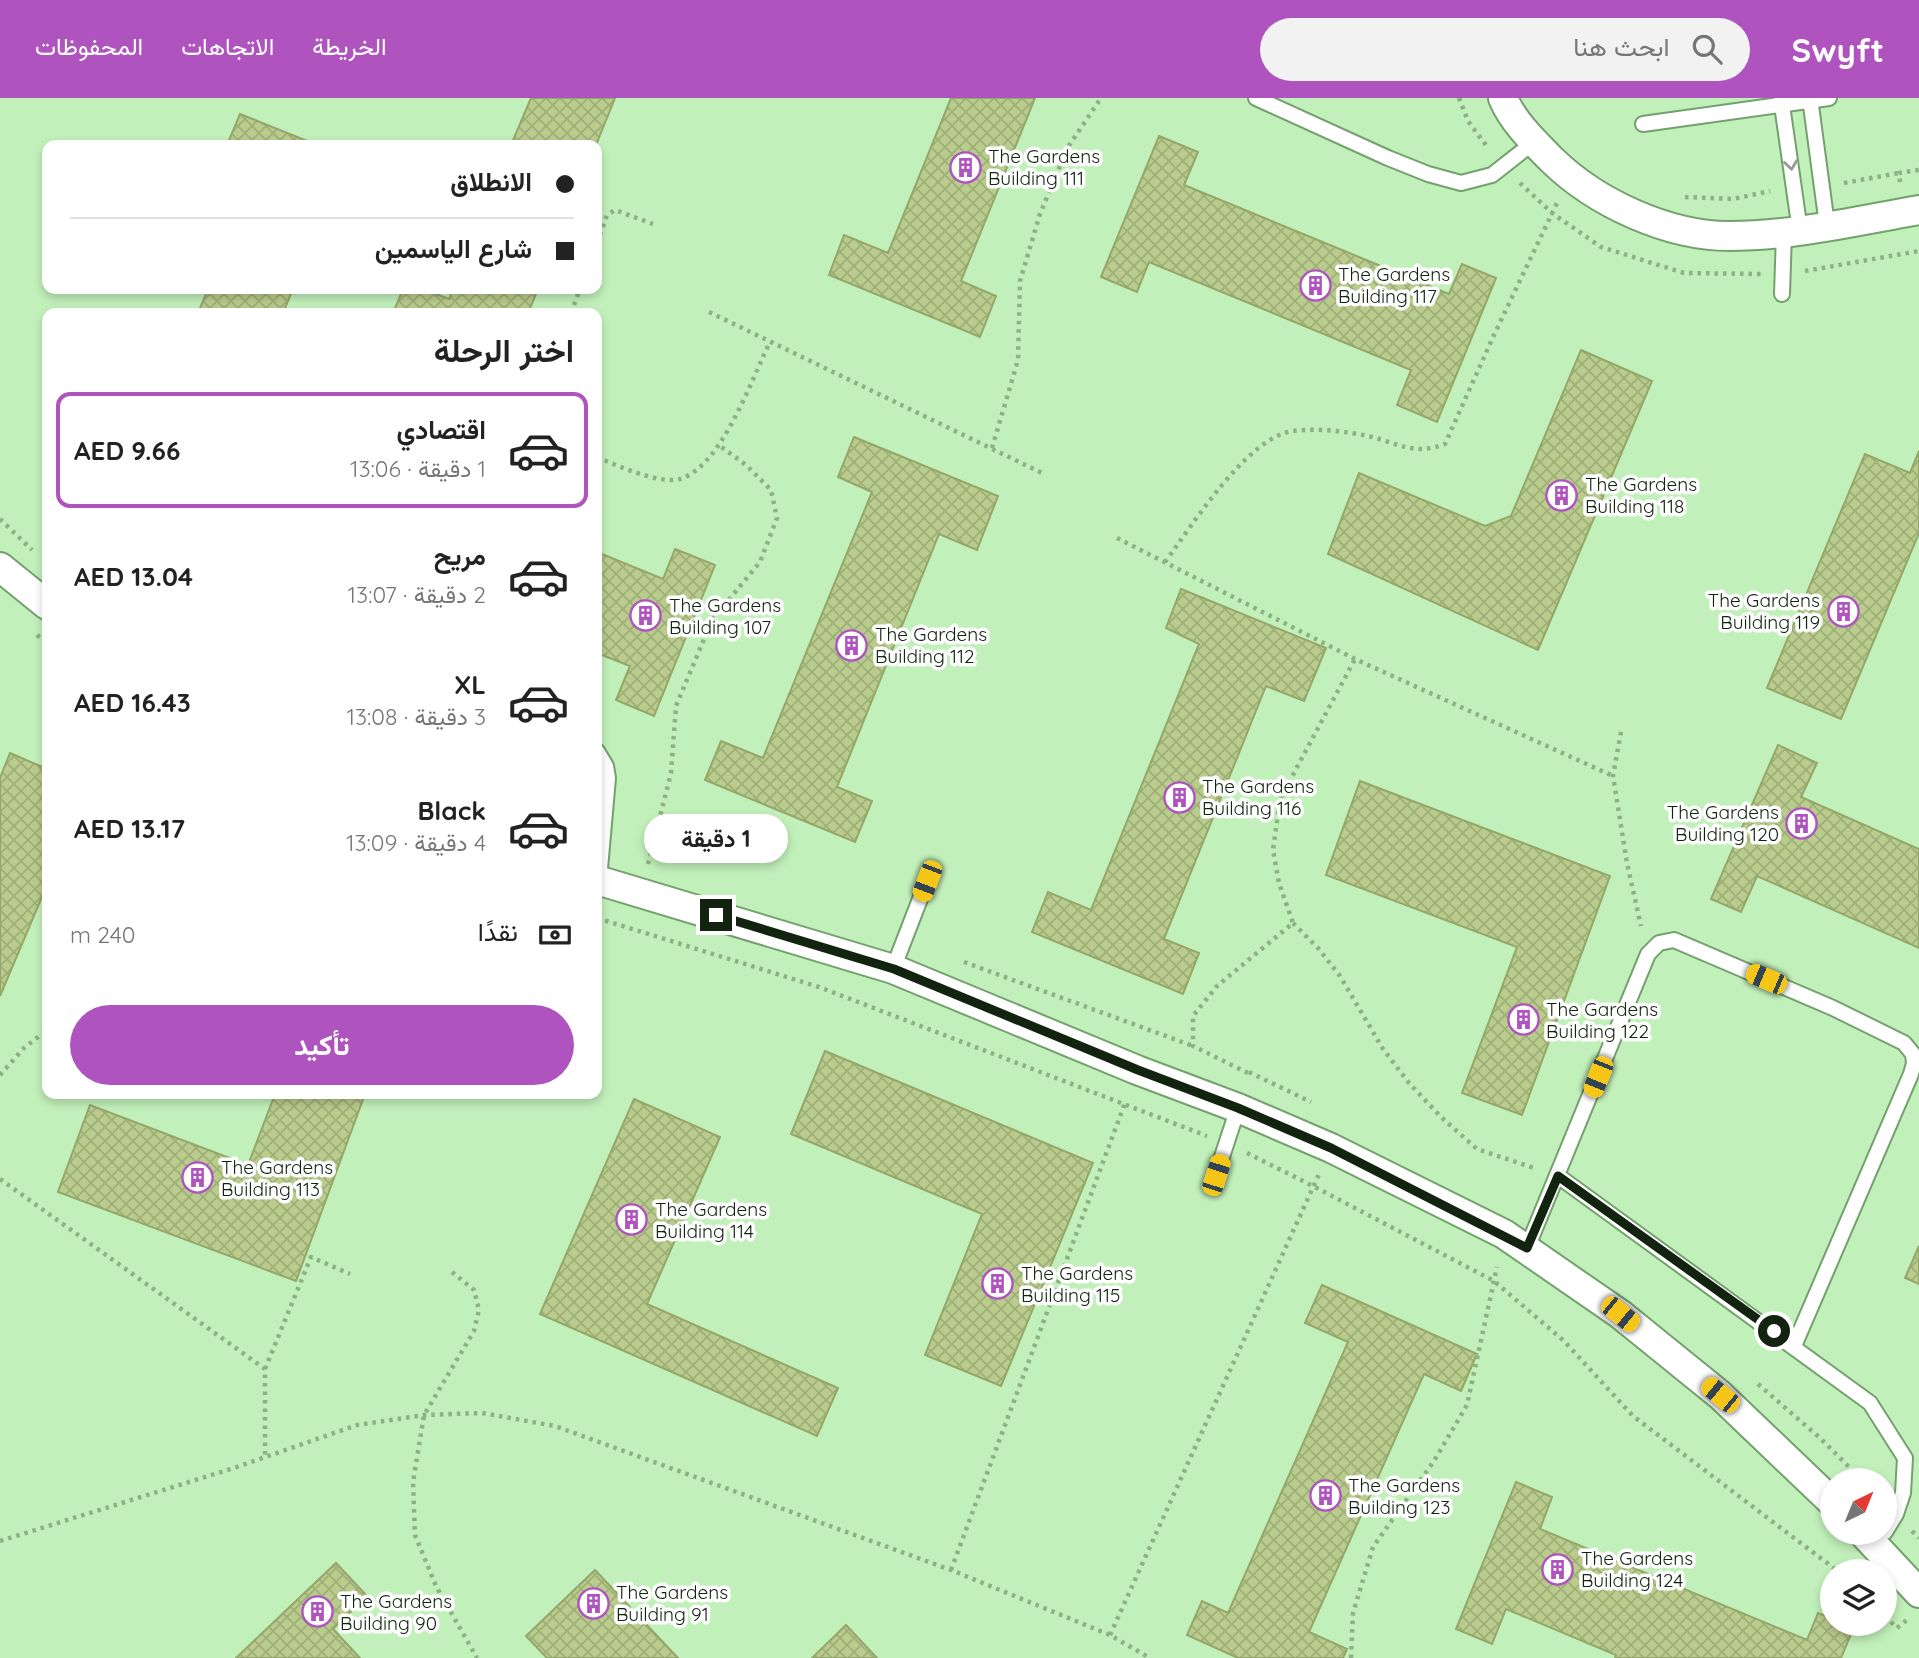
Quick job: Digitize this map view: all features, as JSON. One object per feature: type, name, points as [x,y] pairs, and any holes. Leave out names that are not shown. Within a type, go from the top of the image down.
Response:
[{"type":"street","points":[[1503,98],[1534,142],[1570,177],[1618,207],[1671,227],[1727,236],[1804,230],[1919,210]]},
{"type":"street","points":[[0,567],[42,601]]},
{"type":"street","points":[[602,881],[894,969],[1331,1148],[1516,1241],[1620,1314],[1720,1395],[1820,1491]]},
{"type":"street","points":[[1884,1545],[1919,1593]]},
{"type":"lane","points":[[1256,98],[1388,159],[1461,183],[1492,175],[1534,142]]},
{"type":"lane","points":[[1643,124],[1782,101],[1829,98]]},
{"type":"lane","points":[[1782,294],[1822,186],[1810,99]]},
{"type":"lane","points":[[1782,101],[1804,230]]},
{"type":"lane","points":[[602,759],[608,778],[602,839]]},
{"type":"lane","points":[[894,969],[927,881]]},
{"type":"lane","points":[[1516,1241],[1558,1176],[1648,954],[1659,943],[1674,940],[1833,1008],[1904,1043],[1913,1054],[1911,1074],[1794,1346]]},
{"type":"lane","points":[[1216,1175],[1238,1108]]},
{"type":"lane","points":[[1558,1176],[1870,1403],[1905,1458],[1903,1493],[1897,1511]]},
{"type":"path","points":[[992,448],[1018,360],[1020,281],[1040,214],[1068,147],[1101,98]]},
{"type":"path","points":[[1822,186],[1899,173]]},
{"type":"path","points":[[1165,562],[1234,471],[1257,448],[1291,431],[1338,431],[1368,436],[1414,450],[1430,450],[1445,444],[1493,335],[1570,177]]},
{"type":"path","points":[[1673,196],[1733,199],[1776,190]]},
{"type":"path","points":[[602,229],[607,215],[615,210],[653,224]]},
{"type":"path","points":[[709,312],[1042,473]]},
{"type":"path","points":[[602,459],[640,475],[678,480],[705,464],[720,446],[770,342]]},
{"type":"path","points":[[640,892],[671,774],[676,706],[712,620],[760,562],[778,518],[771,489],[746,465],[720,446]]},
{"type":"path","points":[[0,519],[35,552]]},
{"type":"path","points":[[1117,538],[1355,659],[1613,776]]},
{"type":"path","points":[[1355,659],[1280,799],[1273,850],[1279,883],[1293,923],[1318,948],[1340,976],[1383,1049],[1441,1118],[1476,1149],[1558,1176]]},
{"type":"path","points":[[1621,732],[1613,776],[1627,863],[1648,954]]},
{"type":"path","points":[[602,920],[820,986],[1226,1143],[1313,1186],[1494,1281],[1564,1340],[1633,1416],[1822,1559]]},
{"type":"path","points":[[1238,1108],[1249,1072],[1193,1046],[1194,1016],[1217,986],[1293,923]]},
{"type":"path","points":[[0,1075],[24,1048],[42,1034]]},
{"type":"path","points":[[950,1570],[1138,1070]]},
{"type":"path","points":[[1110,1635],[1331,1148]]},
{"type":"path","points":[[0,1180],[265,1369]]},
{"type":"path","points":[[1352,1658],[1353,1614],[1373,1546],[1434,1461],[1467,1405],[1494,1281],[1516,1241]]},
{"type":"path","points":[[265,1457],[265,1369],[311,1256],[350,1274]]},
{"type":"path","points":[[452,1272],[474,1290],[480,1310],[474,1331],[424,1415],[414,1482],[415,1535],[436,1586],[477,1658]]},
{"type":"path","points":[[0,1541],[357,1425],[424,1415],[482,1413],[555,1426],[950,1570],[1110,1635],[1150,1658]]},
{"type":"building","points":[[531,98],[615,98],[598,140],[513,140]]},
{"type":"building","name":"The Gardens Building 111","points":[[951,98],[1035,98],[961,281],[996,296],[980,337],[829,275],[844,235],[888,253]]},
{"type":"building","points":[[240,114],[305,140],[229,140]]},
{"type":"building","name":"The Gardens Building 117","points":[[1159,136],[1198,152],[1184,185],[1449,294],[1462,264],[1496,278],[1437,422],[1397,405],[1411,370],[1149,262],[1137,292],[1101,277]]},
{"type":"building","points":[[206,294],[291,294],[285,308],[200,308]]},
{"type":"building","points":[[401,294],[436,294],[449,299],[451,294],[536,294],[530,308],[395,308]]},
{"type":"building","name":"The Gardens Building 118","points":[[1581,350],[1652,381],[1538,650],[1328,554],[1359,473],[1485,526],[1511,516]]},
{"type":"building","name":"The Gardens Building 112","points":[[854,437],[998,496],[977,550],[939,534],[837,787],[872,801],[855,842],[705,780],[721,741],[763,758],[872,492],[838,477]]},
{"type":"building","name":"The Gardens Building 119","points":[[1919,451],[1919,533],[1841,719],[1767,688],[1865,454],[1910,473]]},
{"type":"building","name":"The Gardens Building 107","points":[[675,549],[715,565],[654,716],[616,700],[630,666],[602,655],[602,554],[663,579]]},
{"type":"building","name":"The Gardens Building 116","points":[[1181,589],[1326,648],[1304,701],[1266,686],[1164,939],[1199,953],[1183,994],[1032,932],[1048,892],[1091,910],[1199,644],[1166,628]]},
{"type":"building","name":"The Gardens Building 120","points":[[1778,745],[1817,763],[1801,797],[1919,849],[1919,948],[1757,876],[1741,912],[1711,899]]},
{"type":"building","points":[[10,753],[42,767],[42,897],[0,996],[0,778]]},
{"type":"building","name":"The Gardens Building 122","points":[[1360,781],[1610,876],[1522,1115],[1462,1093],[1517,947],[1326,875]]},
{"type":"building","name":"The Gardens Building 115","points":[[825,1051],[1093,1163],[1001,1386],[925,1355],[982,1214],[791,1134]]},
{"type":"building","name":"The Gardens Building 113","points":[[273,1099],[363,1099],[296,1281],[58,1192],[90,1105],[248,1165]]},
{"type":"building","name":"The Gardens Building 114","points":[[634,1099],[720,1137],[647,1304],[838,1388],[817,1436],[540,1314]]},
{"type":"building","points":[[1919,1246],[1919,1284],[1905,1278]]},
{"type":"building","name":"The Gardens Building 123","points":[[1322,1285],[1477,1354],[1461,1391],[1424,1374],[1309,1632],[1347,1649],[1343,1658],[1238,1658],[1187,1635],[1202,1601],[1228,1613],[1348,1342],[1305,1323]]},
{"type":"building","name":"The Gardens Building 124","points":[[1516,1482],[1552,1497],[1540,1529],[1807,1640],[1818,1613],[1820,1636],[1850,1636],[1841,1658],[1615,1658],[1616,1655],[1506,1609],[1492,1644],[1456,1629]]},
{"type":"building","name":"The Gardens Building 90","points":[[336,1563],[367,1596],[333,1629],[360,1658],[236,1658]]},
{"type":"building","name":"The Gardens Building 91","points":[[595,1570],[678,1658],[547,1658],[526,1636]]},
{"type":"building","points":[[846,1625],[877,1658],[812,1658]]},
{"type":"place","name":"The Gardens Building 111","points":[[965,167]]},
{"type":"place","name":"The Gardens Building 117","points":[[1315,285]]},
{"type":"place","name":"The Gardens Building 118","points":[[1562,495]]},
{"type":"place","name":"The Gardens Building 119","points":[[1843,611]]},
{"type":"place","name":"The Gardens Building 107","points":[[646,616]]},
{"type":"place","name":"The Gardens Building 112","points":[[852,645]]},
{"type":"place","name":"The Gardens Building 116","points":[[1179,797]]},
{"type":"place","name":"The Gardens Building 120","points":[[1802,823]]},
{"type":"place","name":"The Gardens Building 122","points":[[1523,1020]]},
{"type":"place","name":"The Gardens Building 113","points":[[198,1178]]},
{"type":"place","name":"The Gardens Building 114","points":[[632,1220]]},
{"type":"place","name":"The Gardens Building 115","points":[[998,1284]]},
{"type":"place","name":"The Gardens Building 123","points":[[1325,1496]]},
{"type":"place","name":"The Gardens Building 124","points":[[1558,1569]]},
{"type":"place","name":"The Gardens Building 91","points":[[593,1603]]},
{"type":"place","name":"The Gardens Building 90","points":[[317,1612]]},
{"type":"route","points":[[716,915],[894,969],[1138,1070],[1238,1108],[1331,1148],[1527,1248],[1558,1176],[1774,1331]]}]
